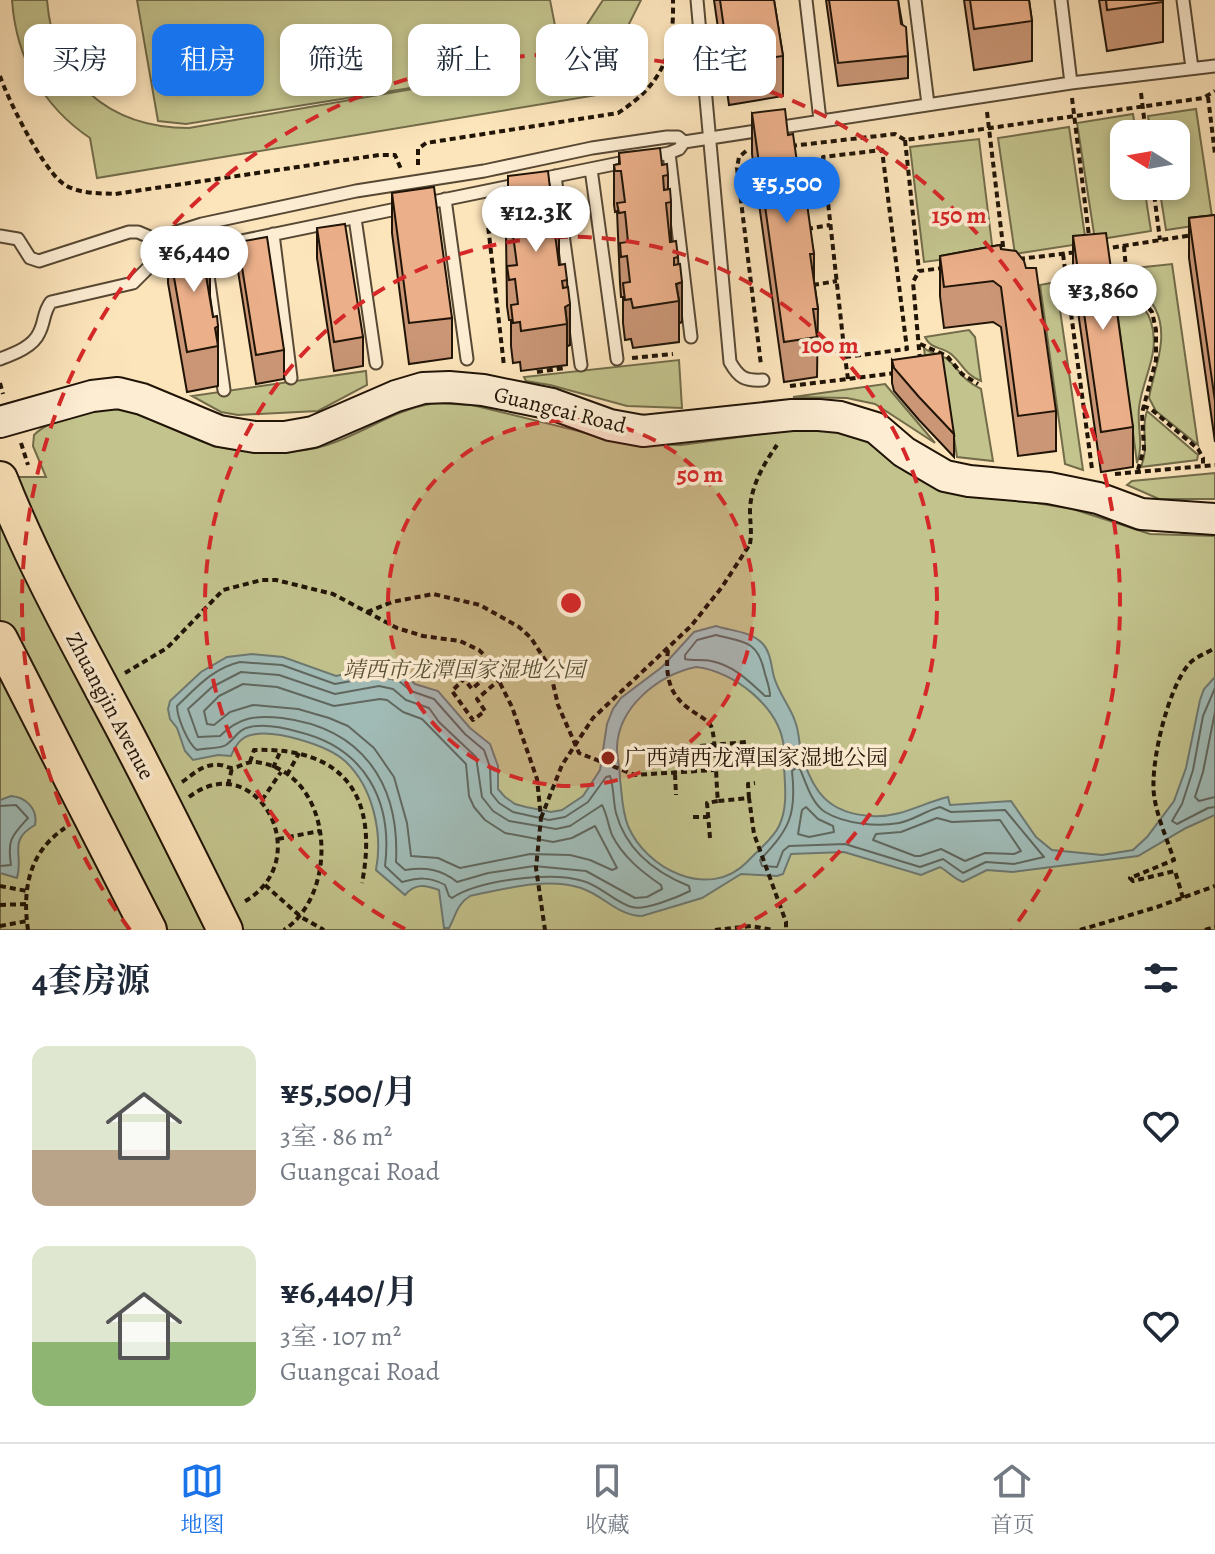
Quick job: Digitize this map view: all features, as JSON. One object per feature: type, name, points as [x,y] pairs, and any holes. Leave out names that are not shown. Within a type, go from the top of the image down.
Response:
[{"type":"main road","name":"Zhuangjin Avenue","points":[[0,479],[23,537],[62,617],[127,735],[234,916]]},
{"type":"main road","points":[[0,639],[149,930]]},
{"type":"street","name":"Guangcai Road","points":[[0,422],[92,396],[118,393],[142,399],[219,431],[255,437],[285,437],[313,432],[396,396],[423,388],[449,387],[483,390],[552,404],[610,425],[643,431],[792,415],[840,417],[876,428],[904,452],[945,476],[1074,493],[1098,498],[1141,514],[1215,519]]},
{"type":"lane","points":[[697,0],[730,362],[746,381],[763,380]]},
{"type":"lane","points":[[806,0],[820,120]]},
{"type":"lane","points":[[915,0],[928,104]]},
{"type":"lane","points":[[1061,0],[1071,83]]},
{"type":"lane","points":[[1183,0],[1192,68]]},
{"type":"lane","points":[[0,359],[29,345],[39,334],[44,310],[51,302],[133,283],[155,261],[204,247],[669,153],[679,149],[684,142],[1071,83],[1215,66]]},
{"type":"lane","points":[[0,236],[18,239],[30,258],[39,261],[129,232],[152,238],[202,224],[592,148],[667,137],[678,137],[684,142]]},
{"type":"lane","points":[[669,153],[691,337]]},
{"type":"lane","points":[[591,169],[617,359]]},
{"type":"lane","points":[[555,176],[581,365]]},
{"type":"lane","points":[[445,199],[467,359]]},
{"type":"lane","points":[[355,218],[376,363]]},
{"type":"lane","points":[[273,234],[291,378]]},
{"type":"lane","points":[[204,247],[224,390]]},
{"type":"path","points":[[421,180],[417,156],[418,149],[426,143],[618,113],[631,104],[657,76],[668,58],[673,0]]},
{"type":"path","points":[[1139,75],[1144,120]]},
{"type":"path","points":[[0,76],[24,127],[48,165],[60,181],[72,188],[115,194],[389,154],[395,155],[404,183]]},
{"type":"path","points":[[1071,83],[1089,236]]},
{"type":"path","points":[[784,146],[895,134],[905,140],[1208,97],[1215,91]]},
{"type":"path","points":[[986,96],[1005,260]]},
{"type":"path","points":[[1208,97],[1215,154]]},
{"type":"path","points":[[905,140],[919,271],[913,282],[920,344],[917,365]]},
{"type":"path","points":[[758,150],[745,152],[739,157],[737,168],[763,380],[775,388],[909,372]]},
{"type":"path","points":[[848,379],[823,157],[882,150],[908,359]]},
{"type":"path","points":[[484,192],[503,364],[509,371]]},
{"type":"path","points":[[1155,200],[1160,240]]},
{"type":"path","points":[[805,229],[830,225]]},
{"type":"path","points":[[1015,259],[1201,233]]},
{"type":"path","points":[[1124,246],[1127,281],[1152,312],[1156,330],[1156,360],[1143,406],[1144,449],[1137,473]]},
{"type":"path","points":[[1063,254],[1091,467],[1100,474],[1215,465]]},
{"type":"path","points":[[919,271],[948,268]]},
{"type":"path","points":[[813,285],[837,281]]},
{"type":"path","points":[[920,344],[947,356],[962,374],[978,384]]},
{"type":"path","points":[[845,357],[907,349]]},
{"type":"path","points":[[617,359],[673,354]]},
{"type":"path","points":[[536,372],[581,365]]},
{"type":"path","points":[[1143,406],[1151,409],[1198,449],[1203,466]]},
{"type":"path","points":[[541,818],[562,765],[593,718],[668,650],[706,608],[750,544],[750,513],[756,484],[764,465],[789,427],[792,415]]},
{"type":"path","points":[[125,673],[167,648],[223,590],[235,585],[276,580],[333,594],[409,632],[470,645],[488,659],[500,679],[534,770],[541,818],[536,868],[545,930]]},
{"type":"path","points":[[367,612],[392,602],[433,594],[480,605],[519,627],[531,638],[549,666],[558,705],[579,753],[631,775],[714,770]]},
{"type":"path","points":[[1183,898],[1175,871],[1137,880],[1130,878],[1174,860],[1154,794],[1155,756],[1179,680],[1190,663],[1215,648]]},
{"type":"path","points":[[668,650],[667,669],[671,690],[688,709],[710,724],[718,801]]},
{"type":"path","points":[[494,670],[472,689],[464,679],[452,691],[473,720],[485,711],[477,699],[500,679]]},
{"type":"path","points":[[700,746],[746,742]]},
{"type":"path","points":[[260,763],[266,749]]},
{"type":"path","points":[[250,762],[254,750],[299,753],[327,763],[355,792],[361,806],[367,840],[362,883]]},
{"type":"path","points":[[273,768],[280,751]]},
{"type":"path","points":[[287,775],[299,753]]},
{"type":"path","points":[[180,783],[194,771],[210,765],[232,768],[250,762],[260,763],[287,775],[311,804],[322,847],[319,872],[313,898],[301,917],[284,930]]},
{"type":"path","points":[[228,785],[232,768]]},
{"type":"path","points":[[262,801],[281,772]]},
{"type":"path","points":[[675,774],[676,795]]},
{"type":"path","points":[[755,783],[748,784],[754,834],[786,922],[786,930]]},
{"type":"path","points":[[188,797],[207,786],[228,785],[245,790],[267,807],[278,839],[277,863],[265,885],[234,916]]},
{"type":"path","points":[[710,838],[707,803],[749,798]]},
{"type":"path","points":[[693,817],[708,817]]},
{"type":"path","points":[[28,930],[26,904],[31,867],[45,844],[65,828]]},
{"type":"path","points":[[278,839],[320,831]]},
{"type":"path","points":[[1167,865],[1167,872]]},
{"type":"path","points":[[265,885],[301,917],[324,930]]},
{"type":"path","points":[[0,886],[27,891]]},
{"type":"path","points":[[1080,930],[1215,886]]},
{"type":"path","points":[[0,905],[26,904]]},
{"type":"path","points":[[0,926],[27,921]]},
{"type":"path","points":[[715,930],[751,926],[773,930]]},
{"type":"path","points":[[1205,930],[1215,927]]},
{"type":"green space","points":[[12,0],[47,0],[51,24],[24,24],[24,55]]},
{"type":"green space","points":[[137,0],[550,0],[555,24],[536,24],[536,96],[591,96],[97,178],[90,138],[58,111],[46,96],[93,96],[110,109],[134,119],[160,126],[189,128],[373,96],[392,96],[392,93],[408,90],[408,96],[520,96],[520,24],[408,24],[408,88],[392,91],[392,24],[280,24],[280,96],[360,96],[186,124],[158,121],[154,96],[264,96],[264,24],[152,24],[152,86]]},
{"type":"green space","points":[[603,0],[641,0],[629,24],[587,24]]},
{"type":"green space","points":[[1196,109],[1213,223],[1166,230],[1161,200],[1190,200],[1190,120],[1149,120],[1148,116]]},
{"type":"green space","points":[[1133,114],[1134,120],[1110,120],[1110,200],[1146,200],[1151,231],[1095,240],[1077,123]]},
{"type":"green space","points":[[1069,127],[1086,243],[1015,254],[998,138]]},
{"type":"green space","points":[[979,139],[993,253],[924,262],[910,147]]},
{"type":"green space","points":[[1172,264],[1198,445],[1156,411],[1149,398],[1160,353],[1161,330],[1155,308],[1137,288],[1132,271],[1135,268]]},
{"type":"green space","points":[[1118,270],[1124,285],[1148,315],[1153,333],[1152,355],[1139,408],[1140,449],[1137,463],[1112,271]]},
{"type":"green space","points":[[1056,282],[1083,470],[1065,464],[1040,285]]},
{"type":"green space","points":[[969,330],[975,337],[981,381],[951,354],[930,344],[925,337]]},
{"type":"green space","points":[[924,348],[947,359],[981,389],[993,461],[957,457],[944,372],[927,374]]},
{"type":"green space","points":[[679,360],[682,408],[627,406],[526,381],[524,377]]},
{"type":"green space","points":[[366,371],[367,385],[318,411],[238,415],[221,412],[192,396]]},
{"type":"green space","points":[[885,384],[935,443],[875,404],[847,398],[793,397]]},
{"type":"green space","name":"靖西市龙潭国家湿地公园","points":[[435,403],[472,405],[631,444],[681,445],[805,428],[835,429],[864,439],[906,472],[937,487],[1073,509],[1150,534],[1215,536],[1215,930],[0,930],[0,481],[46,477],[33,446],[34,435],[62,420],[98,410],[118,410],[134,413],[198,440],[230,449],[292,451],[327,445],[392,416]]},
{"type":"green space","points":[[1147,411],[1198,455],[1197,460],[1141,467]]},
{"type":"green space","points":[[1215,473],[1215,499],[1159,499],[1127,485],[1132,481]]},
{"type":"water","points":[[716,626],[752,636],[765,647],[776,683],[796,725],[805,766],[817,789],[833,805],[857,814],[882,816],[948,797],[950,805],[1011,801],[1036,837],[1052,850],[1102,855],[1133,850],[1174,801],[1186,768],[1200,700],[1204,689],[1215,677],[1215,815],[1138,856],[1013,872],[987,870],[963,882],[940,867],[921,875],[844,852],[791,854],[783,874],[741,874],[702,898],[642,916],[625,913],[581,888],[553,884],[525,885],[470,896],[459,906],[449,928],[444,928],[439,890],[420,886],[405,895],[376,870],[378,841],[374,811],[363,784],[345,761],[326,749],[273,734],[244,738],[231,756],[193,760],[185,751],[168,709],[170,701],[201,672],[227,657],[252,654],[283,657],[336,676],[377,667],[404,674],[415,684],[438,691],[470,728],[490,744],[498,766],[498,789],[505,797],[515,804],[551,812],[562,810],[583,796],[600,770],[607,724],[621,698],[662,667],[694,632]],"holes":[[[696,667],[711,670],[753,694],[774,719],[784,748],[785,804],[776,831],[747,862],[732,873],[715,879],[697,879],[664,867],[637,841],[624,815],[617,748],[624,719],[632,706],[655,685]]]},
{"type":"water","points":[[11,796],[30,805],[35,814],[35,825],[26,831],[19,842],[17,878],[0,873],[0,800]]},
{"type":"building","points":[[720,0],[774,0],[783,56],[776,57],[776,24],[723,24]]},
{"type":"building","points":[[829,0],[898,0],[901,24],[906,27],[908,56],[838,63]]},
{"type":"building","points":[[970,0],[1029,0],[1032,21],[974,29]]},
{"type":"building","points":[[1106,0],[1163,0],[1163,2],[1107,10]]},
{"type":"building","points":[[785,109],[788,135],[793,134],[799,176],[803,175],[818,309],[813,309],[817,337],[784,342],[752,113]]},
{"type":"building","points":[[660,148],[662,165],[667,164],[668,175],[663,176],[664,190],[670,189],[671,202],[666,203],[670,242],[676,241],[678,257],[674,258],[674,265],[680,264],[682,282],[676,284],[679,301],[633,308],[631,299],[625,300],[623,283],[630,282],[627,256],[621,257],[620,243],[628,242],[625,212],[619,213],[617,203],[625,202],[621,171],[615,171],[614,165],[620,164],[619,153]]},
{"type":"building","points":[[548,171],[550,188],[555,187],[556,198],[551,199],[553,213],[558,212],[559,225],[554,226],[559,265],[565,264],[567,280],[562,281],[563,288],[568,287],[570,304],[565,307],[567,324],[521,331],[520,322],[513,323],[511,305],[518,304],[515,279],[509,280],[507,266],[517,265],[513,235],[507,236],[506,225],[513,225],[509,194],[503,194],[502,188],[508,187],[508,176]]},
{"type":"building","points":[[434,187],[452,318],[409,323],[392,193]]},
{"type":"building","points":[[1215,215],[1215,401],[1189,218]]},
{"type":"building","points":[[345,224],[363,337],[334,342],[317,228]]},
{"type":"building","points":[[1106,233],[1133,427],[1101,432],[1073,236]]},
{"type":"building","points":[[200,237],[204,260],[208,259],[210,269],[205,270],[213,317],[217,316],[218,346],[187,352],[168,243]]},
{"type":"building","points":[[267,237],[284,350],[256,355],[238,242]]},
{"type":"building","points":[[1000,245],[1001,249],[1016,251],[1026,268],[1036,268],[1056,411],[1018,416],[1001,287],[993,281],[944,287],[940,256]]},
{"type":"building","points":[[942,353],[954,434],[894,368],[892,360]]},
{"type":"place","name":"广西靖西龙潭国家湿地公园","points":[[608,758]]}]
